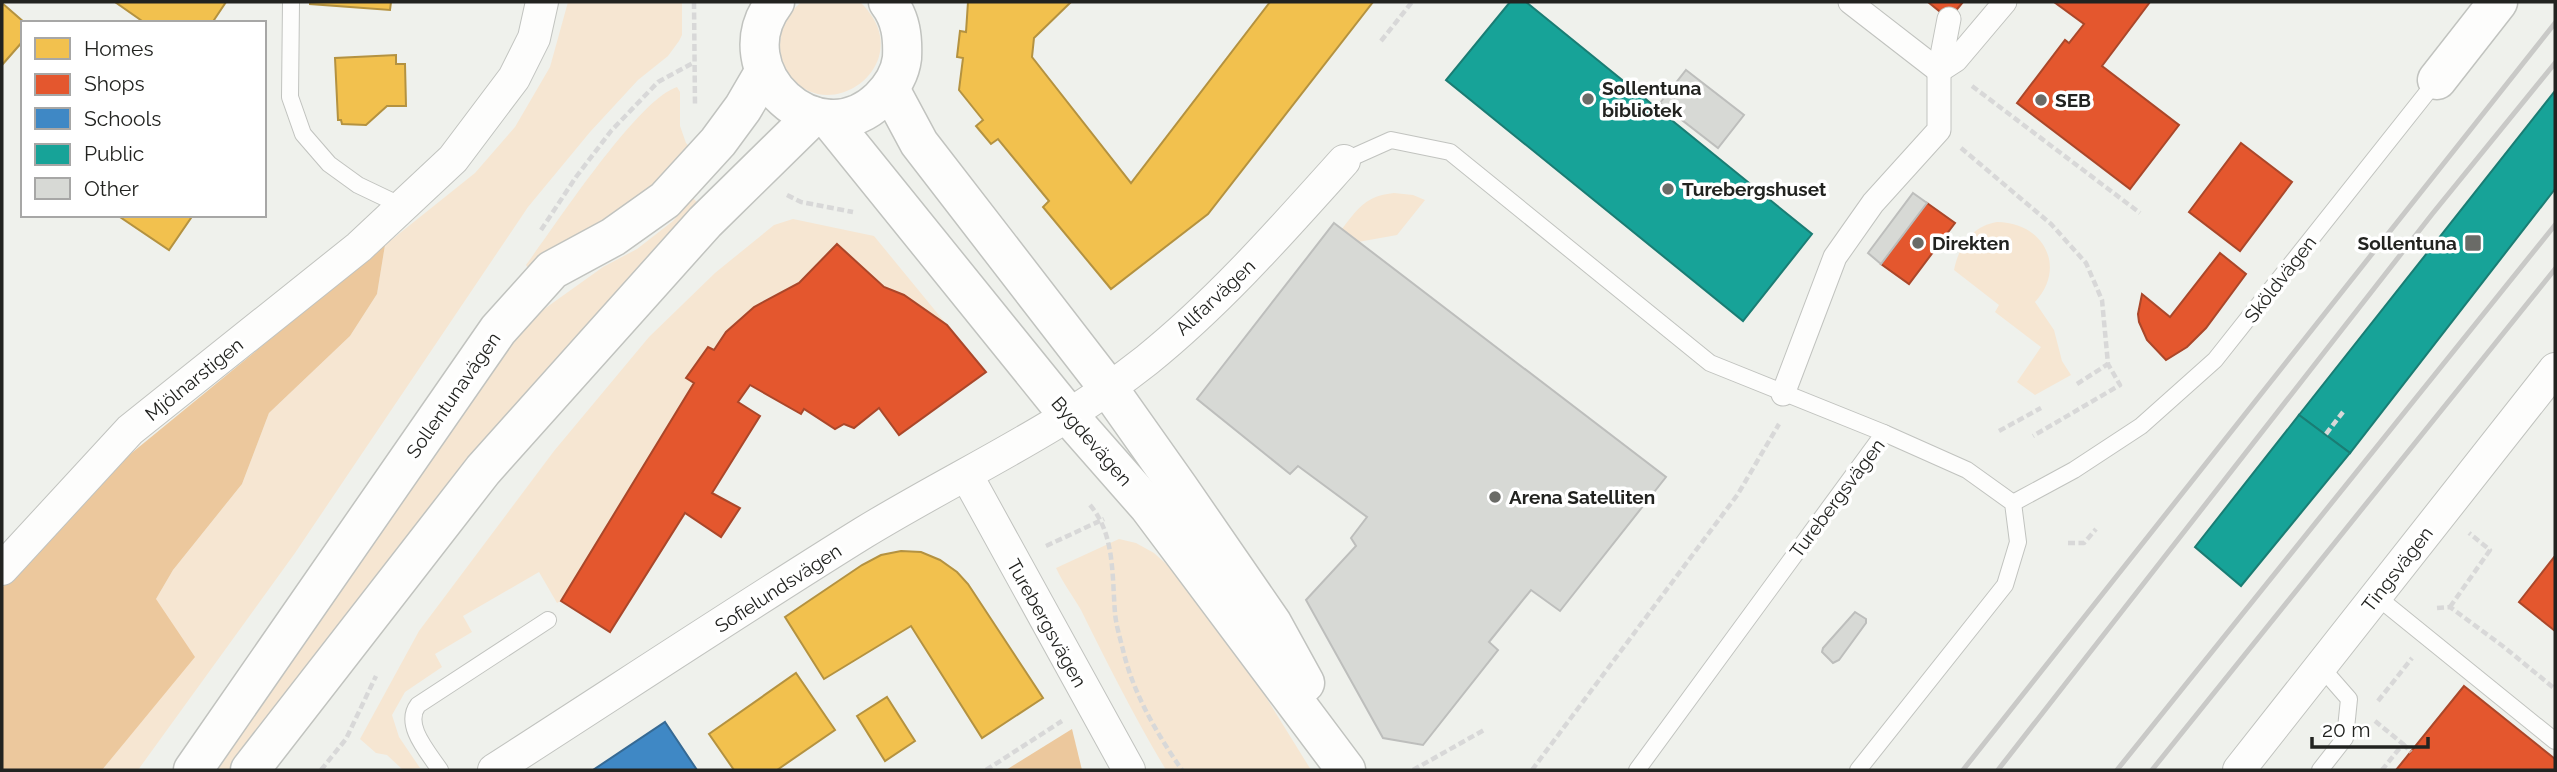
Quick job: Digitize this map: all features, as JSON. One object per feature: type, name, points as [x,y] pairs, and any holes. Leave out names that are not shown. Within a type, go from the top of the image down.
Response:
[{"type":"street","name":"Mjölnarstigen","points":[[2,569],[130,430],[359,247],[453,159],[514,78],[534,38],[542,2]]},
{"type":"street","points":[[1850,2],[1939,71]]},
{"type":"street","points":[[1939,71],[1956,60],[2005,2]]},
{"type":"street","name":"Sköldvägen","points":[[2437,80],[2498,2]]},
{"type":"street","points":[[767,5],[760,32],[759,52],[764,72],[775,92],[792,107],[821,118],[853,116],[873,105],[890,89],[901,69],[901,9]]},
{"type":"street","points":[[1783,394],[1835,257],[1873,203],[1939,130],[1939,71],[1949,19]]},
{"type":"street","name":"Sollentunavägen","points":[[193,770],[498,330],[552,270],[613,237],[665,200],[718,142],[743,108],[764,72]]},
{"type":"street","name":"Bygdevägen","points":[[890,89],[919,143],[1109,389],[1272,623],[1354,770]]},
{"type":"street","points":[[250,770],[483,470],[705,222],[821,118]]},
{"type":"street","name":"Bygdevägen","points":[[821,118],[1149,508],[1346,770]]},
{"type":"street","name":"Allfarvägen","points":[[1069,416],[1150,358],[1248,268],[1344,161]]},
{"type":"street","name":"Tingsvägen","points":[[2239,770],[2555,369]]},
{"type":"street","name":"Sofielundsvägen","points":[[494,770],[865,532],[1069,416]]},
{"type":"street","name":"Turebergsvägen","points":[[967,476],[1129,770]]},
{"type":"lane","points":[[291,2],[290,97],[303,134],[328,164],[358,185],[402,206]]},
{"type":"lane","name":"Sköldvägen","points":[[2013,503],[2074,470],[2141,426],[2215,360],[2437,80]]},
{"type":"lane","points":[[1344,161],[1391,140],[1450,152],[1710,363],[1884,433]]},
{"type":"lane","name":"Turebergsvägen","points":[[1636,770],[1884,433],[1967,470],[2013,503]]},
{"type":"lane","points":[[1858,770],[2005,585],[2018,542],[2013,503]]},
{"type":"lane","points":[[2376,596],[2555,741]]},
{"type":"lane","points":[[440,770],[412,723],[412,713],[418,705],[548,620]]},
{"type":"lane","points":[[2320,770],[2346,738],[2348,699],[2321,667]]},
{"type":"path","points":[[694,2],[694,63]]},
{"type":"path","points":[[1381,41],[1412,2]]},
{"type":"path","points":[[1939,71],[1975,87],[2140,213]]},
{"type":"path","points":[[1939,130],[2051,224],[2086,263],[2102,300],[2108,364],[2120,385],[2033,436]]},
{"type":"path","points":[[2077,384],[2108,364]]},
{"type":"path","points":[[1532,770],[1738,494],[1778,427],[1783,394]]},
{"type":"path","points":[[1999,431],[2041,408]]},
{"type":"path","points":[[2326,434],[2343,412]]},
{"type":"path","points":[[1087,500],[1102,518],[1113,570],[1115,616],[1123,653],[1147,713],[1182,770]]},
{"type":"path","points":[[1042,548],[1102,518],[1115,521]]},
{"type":"path","points":[[2450,607],[2490,550],[2462,527]]},
{"type":"path","points":[[2068,543],[2084,543],[2096,529]]},
{"type":"path","points":[[2427,608],[2450,607],[2555,689]]},
{"type":"path","points":[[2346,738],[2427,638]]},
{"type":"path","points":[[2367,715],[2411,752]]},
{"type":"path","points":[[986,770],[1068,717]]},
{"type":"path","points":[[1413,770],[1484,730]]},
{"type":"path","points":[[2382,770],[2403,744]]},
{"type":"shaded area","points":[[568,2],[682,2],[682,35],[668,56],[638,80],[590,132],[528,207],[295,553],[138,770],[102,770],[123,744],[156,599],[173,570],[242,484],[269,413],[350,336],[377,294],[385,245],[475,173],[515,127],[550,67]]},
{"type":"shaded area","points":[[802,2],[860,2],[876,24],[881,45],[876,65],[864,80],[847,91],[828,95],[808,91],[791,77],[785,67],[780,48],[781,34],[788,16]]},
{"type":"shaded area","points":[[677,87],[680,92],[680,126],[686,143],[691,148],[658,190],[528,268],[526,265],[619,139],[660,97]]},
{"type":"shaded area","points":[[1394,193],[1413,195],[1425,200],[1397,235],[1358,242],[1342,229],[1364,204],[1376,197]]},
{"type":"shaded area","points":[[693,198],[701,207],[494,429],[232,770],[207,770],[529,322],[603,267],[637,249],[673,221]]},
{"type":"shaded area","points":[[793,219],[874,236],[947,325],[904,295],[884,287],[836,244],[799,283],[764,300],[726,332],[714,350],[708,347],[686,378],[694,383],[561,601],[557,603],[539,572],[463,616],[472,632],[435,654],[442,667],[405,692],[392,715],[399,737],[420,768],[403,770],[387,755],[376,753],[360,739],[419,631],[554,451],[649,337],[715,273],[774,225]]},
{"type":"shaded area","points":[[1997,222],[2027,229],[2045,248],[2049,261],[2045,288],[2035,302],[2054,330],[2062,361],[2071,375],[2035,395],[2017,382],[2041,347],[1995,312],[1999,305],[1954,270],[1959,253],[1968,238],[1980,228]]},
{"type":"shaded area","points":[[385,245],[377,294],[350,336],[269,413],[242,484],[173,570],[156,599],[195,657],[102,770],[2,770],[2,588],[89,488]]},
{"type":"shaded area","points":[[1119,539],[1136,543],[1154,553],[1174,571],[1264,694],[1311,770],[1166,770],[1056,568]]},
{"type":"shaded area","points":[[1072,729],[1082,770],[1006,770]]},
{"type":"building: Homes","points":[[115,2],[226,2],[213,21],[142,21]]},
{"type":"building: Homes","points":[[310,2],[391,2],[390,10]]},
{"type":"building: Homes","points":[[968,2],[1071,2],[1034,38],[1032,57],[1131,183],[1270,2],[1373,2],[1208,214],[1111,289],[1043,207],[1049,201],[998,139],[991,144],[976,126],[983,120],[959,90],[963,58],[957,57],[960,31],[966,32]]},
{"type":"building: Homes","points":[[2,3],[23,21],[21,43],[2,65]]},
{"type":"building: Homes","points":[[396,55],[396,64],[405,64],[406,106],[387,106],[366,125],[342,124],[341,120],[338,120],[335,58]]},
{"type":"building: Homes","points":[[120,217],[192,217],[169,250]]},
{"type":"building: Homes","points":[[901,551],[921,552],[940,560],[957,572],[968,584],[1043,698],[982,738],[911,626],[824,679],[785,617],[862,565],[881,555]]},
{"type":"building: Homes","points":[[796,673],[835,730],[777,770],[734,770],[709,734]]},
{"type":"building: Homes","points":[[887,697],[915,741],[885,761],[857,716]]},
{"type":"building: Shops","points":[[1928,2],[1963,2],[1949,19]]},
{"type":"building: Shops","points":[[2054,2],[2150,2],[2102,66],[2179,125],[2130,189],[2017,103],[2065,40],[2069,43],[2084,24]]},
{"type":"building: Shops","points":[[2241,143],[2292,182],[2240,251],[2189,212]]},
{"type":"building: Shops","name":"Direkten","points":[[1927,203],[1955,223],[1909,284],[1881,264]]},
{"type":"building: Shops","points":[[837,244],[884,287],[904,295],[947,325],[986,372],[899,435],[879,408],[854,428],[844,424],[835,429],[804,409],[801,414],[750,385],[738,402],[760,416],[712,493],[740,508],[721,537],[685,513],[610,632],[561,601],[694,383],[686,378],[708,347],[714,350],[726,332],[754,307],[799,283]]},
{"type":"building: Shops","points":[[2220,253],[2246,274],[2206,328],[2187,347],[2166,360],[2147,340],[2139,322],[2142,294],[2170,317]]},
{"type":"building: Shops","points":[[2555,556],[2555,631],[2519,602]]},
{"type":"building: Shops","points":[[2464,686],[2555,759],[2555,770],[2396,770]]},
{"type":"building: Schools","points":[[665,722],[697,770],[593,770]]},
{"type":"building: Public","name":"Turebergshuset","points":[[1510,2],[1526,2],[1812,234],[1743,321],[1446,80]]},
{"type":"building: Public","points":[[2555,91],[2555,189],[2350,453],[2299,415]]},
{"type":"building: Public","points":[[2299,415],[2350,453],[2241,586],[2195,547]]},
{"type":"building: Other","points":[[1686,70],[1744,115],[1718,148],[1660,103]]},
{"type":"building: Other","points":[[1913,193],[1927,203],[1881,264],[1868,253]]},
{"type":"building: Other","name":"Arena Satelliten","points":[[1334,223],[1666,477],[1560,611],[1531,590],[1489,642],[1498,650],[1423,745],[1383,738],[1306,600],[1356,546],[1351,538],[1367,517],[1298,466],[1290,474],[1197,399]]},
{"type":"building: Other","points":[[1855,612],[1866,619],[1866,623],[1839,660],[1833,663],[1822,652],[1823,648]]},
{"type":"railway","points":[[1963,770],[2555,23]]},
{"type":"railway","points":[[1998,770],[2433,213],[2555,63]]},
{"type":"railway","points":[[2117,770],[2555,225]]},
{"type":"railway","points":[[2152,770],[2555,269]]},
{"type":"place","name":"Sollentuna bibliotek","points":[[1588,99]]},
{"type":"place","name":"SEB","points":[[2041,100]]},
{"type":"place","name":"Turebergshuset","points":[[1668,189]]},
{"type":"place","name":"Direkten","points":[[1918,243]]},
{"type":"place","name":"Sollentuna","points":[[2473,243]]},
{"type":"place","name":"Arena Satelliten","points":[[1495,497]]}]
